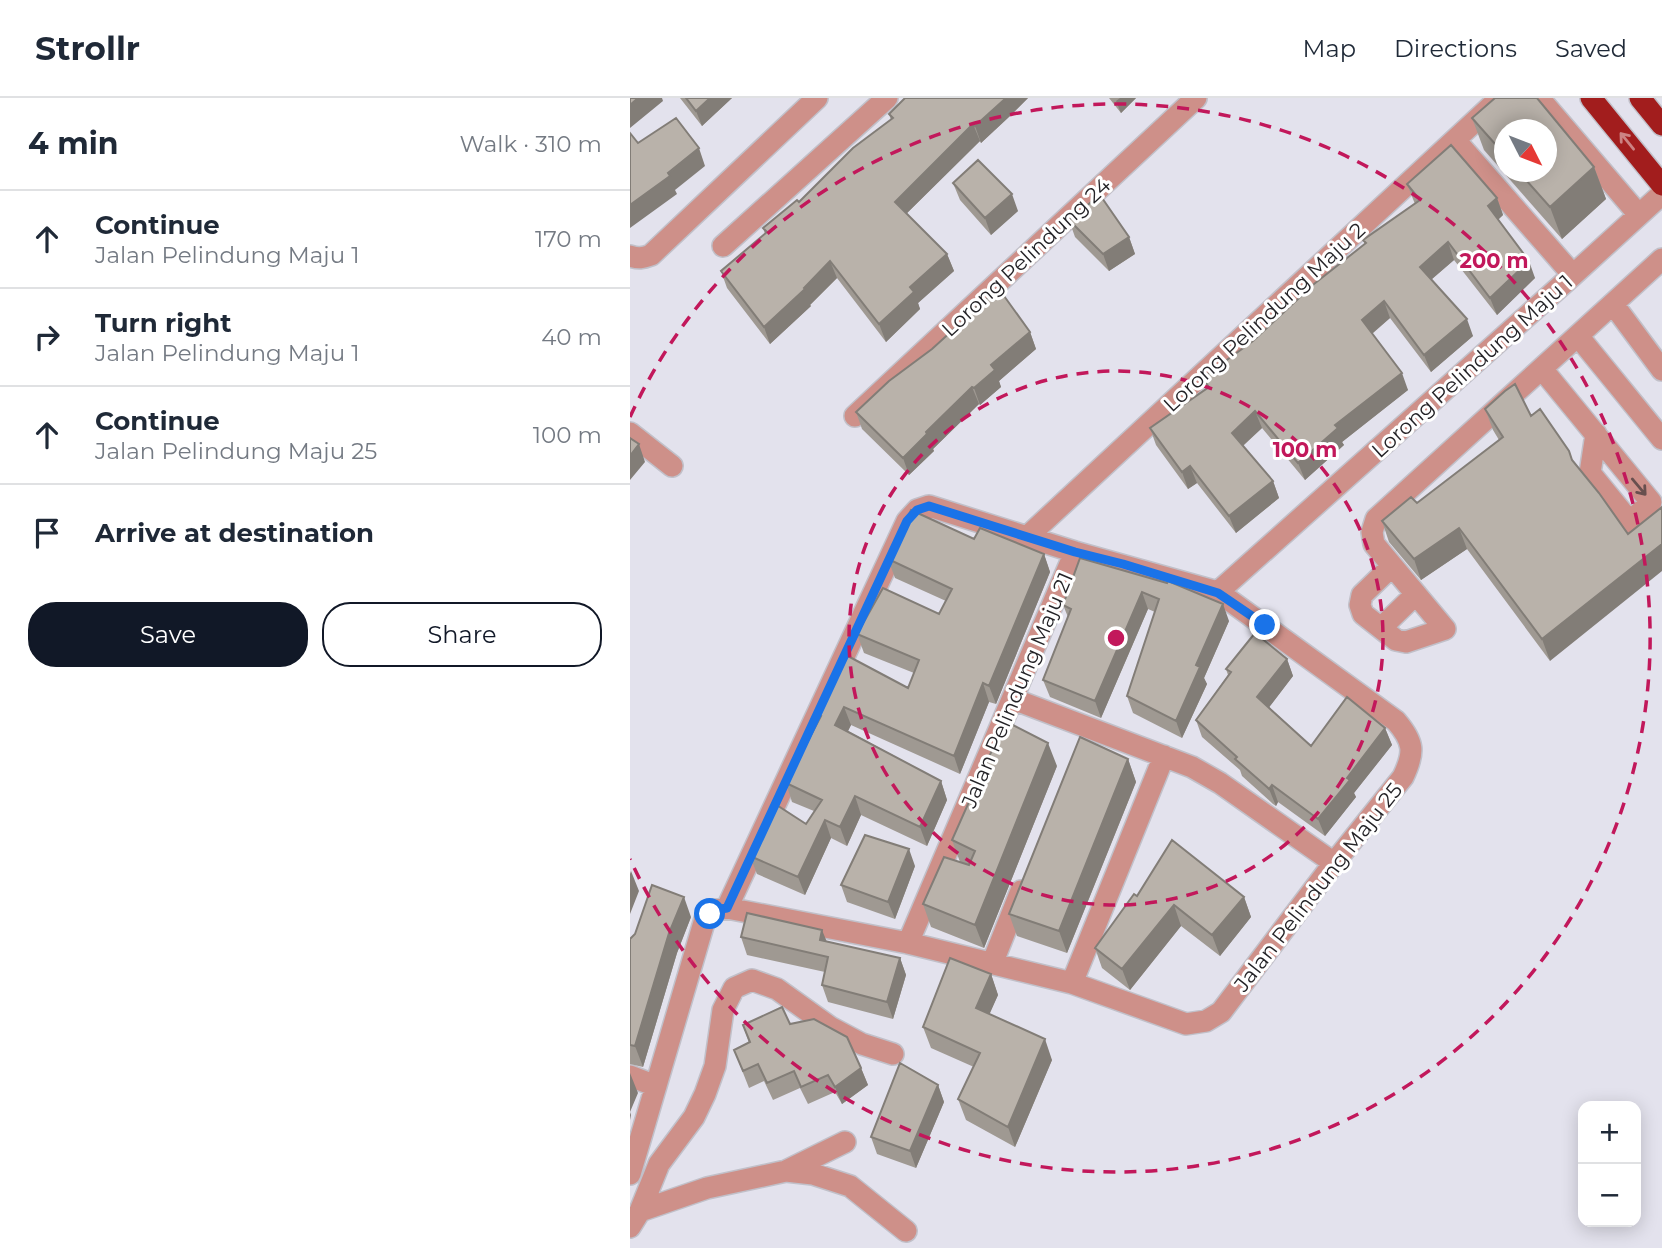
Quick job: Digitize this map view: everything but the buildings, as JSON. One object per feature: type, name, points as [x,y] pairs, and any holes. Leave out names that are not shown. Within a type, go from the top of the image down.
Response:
[{"type":"highway","points":[[1591,98],[1662,185]]},
{"type":"highway","points":[[1640,98],[1662,125]]},
{"type":"street","points":[[630,256],[644,258],[651,254],[817,98]]},
{"type":"street","points":[[723,246],[887,98]]},
{"type":"street","name":"Lorong Pelindung 24","points":[[855,415],[1196,98]]},
{"type":"street","name":"Lorong Pelindung Maju 2","points":[[1027,537],[1500,98]]},
{"type":"street","points":[[1539,98],[1639,215]]},
{"type":"street","points":[[1455,140],[1573,275]]},
{"type":"street","name":"Lorong Pelindung Maju 1","points":[[1218,593],[1662,194]]},
{"type":"street","points":[[1392,566],[1363,596],[1360,605],[1363,614],[1396,640],[1406,642],[1445,629],[1374,544],[1372,532],[1376,519],[1662,259]]},
{"type":"street","points":[[1613,304],[1662,370]]},
{"type":"street","points":[[1578,335],[1662,439]]},
{"type":"street","points":[[1542,369],[1596,434]]},
{"type":"street","points":[[630,433],[671,466]]},
{"type":"street","name":"Jalan Pelindung Maju 25","points":[[727,908],[907,521],[917,510],[929,506],[1218,593],[1396,721],[1411,742],[1412,753],[1403,777],[1221,1012],[1206,1021],[1186,1024],[1072,983]]},
{"type":"street","name":"Jalan Pelindung Maju 21","points":[[908,943],[1075,552]]},
{"type":"street","points":[[1381,628],[1416,594]]},
{"type":"street","points":[[1013,699],[1083,733],[1164,756],[1192,767],[1220,783],[1334,863]]},
{"type":"street","points":[[630,1174],[705,919],[715,910],[727,908],[908,943],[1072,983],[1164,756]]},
{"type":"street","points":[[992,964],[1027,876]]},
{"type":"street","points":[[635,1219],[659,1164],[694,1117],[705,1094],[715,1066],[723,1010],[734,988],[752,980],[777,989],[830,1027],[862,1044],[892,1054]]},
{"type":"street","points":[[630,1076],[656,1086]]},
{"type":"street","points":[[635,1219],[707,1188],[786,1171],[845,1142]]},
{"type":"street","points":[[786,1171],[813,1174],[850,1186],[906,1231]]},
{"type":"route","points":[[710,914],[720,908],[727,908],[907,521],[917,510],[929,506],[1218,593],[1265,625]]}]
